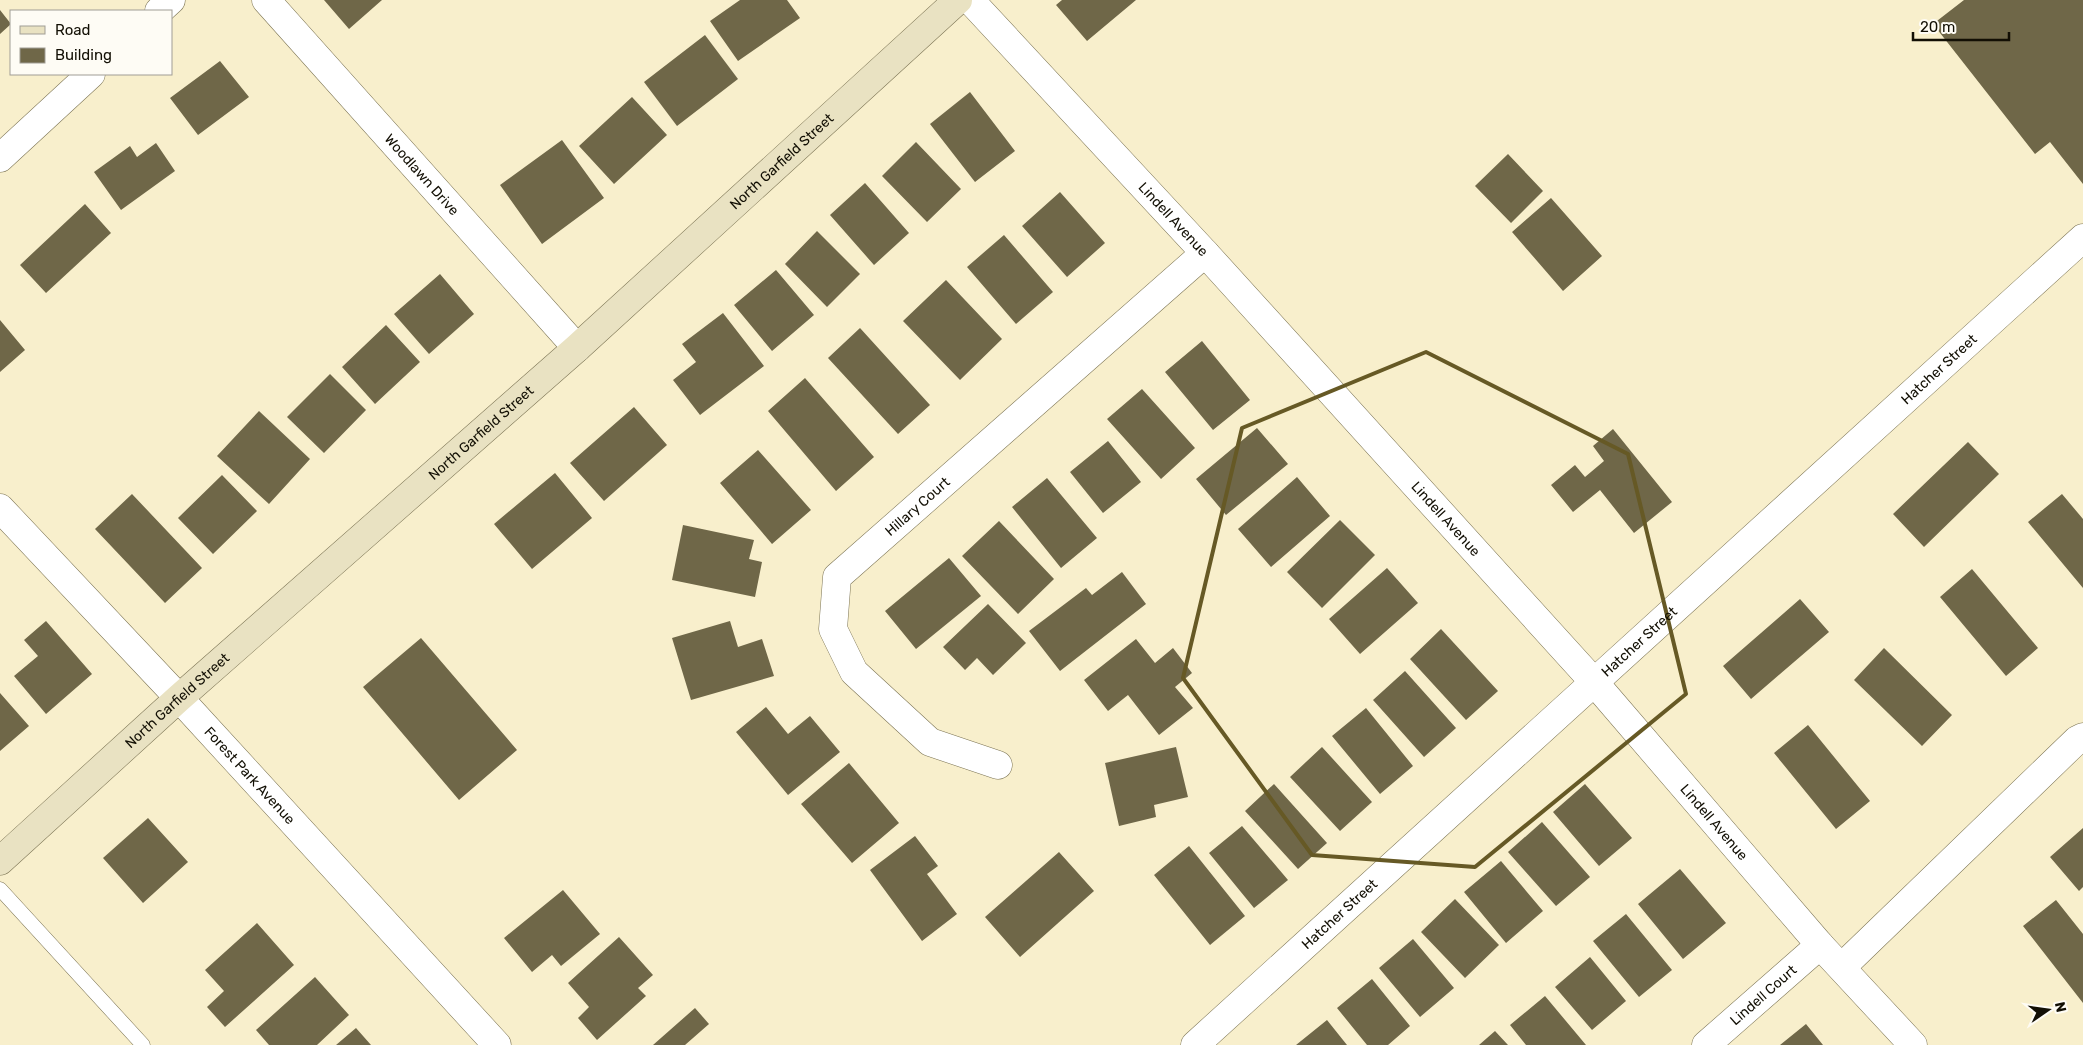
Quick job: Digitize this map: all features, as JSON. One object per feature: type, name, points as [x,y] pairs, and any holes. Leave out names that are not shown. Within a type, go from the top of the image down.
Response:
[{"type":"street","points":[[160,10],[171,0]]},
{"type":"street","name":"Woodlawn Drive","points":[[266,0],[578,348]]},
{"type":"street","name":"North Garfield Street","points":[[0,861],[179,698],[578,348],[958,0]]},
{"type":"street","name":"Lindell Avenue","points":[[970,0],[1206,253],[1594,682],[1820,945],[1914,1045]]},
{"type":"street","points":[[0,158],[90,75]]},
{"type":"street","name":"Hatcher Street","points":[[1195,1045],[2083,238]]},
{"type":"street","name":"Hillary Court","points":[[998,765],[930,742],[854,672],[833,629],[837,577],[1206,253]]},
{"type":"street","name":"Forest Park Avenue","points":[[0,508],[179,698],[497,1045]]},
{"type":"street","points":[[1842,968],[2077,740],[2083,737]]},
{"type":"street","name":"Lindell Court","points":[[1706,1045],[1820,945]]},
{"type":"lane","points":[[0,888],[143,1045]]},
{"type":"highlighted area","points":[[1426,352],[1628,454],[1686,694],[1475,867],[1312,855],[1183,678],[1242,428]]},
{"type":"building","points":[[324,0],[382,0],[349,29]]},
{"type":"building","points":[[740,0],[787,0],[800,18],[738,61],[710,21]]},
{"type":"building","points":[[1062,0],[1136,0],[1087,41],[1056,5]]},
{"type":"building","points":[[1964,0],[2083,0],[2083,184],[2050,142],[2035,154],[1933,24]]},
{"type":"building","points":[[0,10],[10,25],[0,34]]},
{"type":"building","points":[[705,35],[738,79],[677,126],[644,82]]},
{"type":"building","points":[[220,61],[249,97],[198,135],[170,98]]},
{"type":"building","points":[[970,92],[1015,151],[975,182],[930,124]]},
{"type":"building","points":[[632,97],[667,135],[614,184],[579,146]]},
{"type":"building","points":[[562,140],[604,198],[542,244],[500,185]]},
{"type":"building","points":[[916,142],[961,189],[927,222],[882,176]]},
{"type":"building","points":[[156,143],[175,171],[121,210],[94,172],[130,146],[137,157]]},
{"type":"building","points":[[1508,154],[1543,191],[1511,223],[1475,186]]},
{"type":"building","points":[[865,183],[909,233],[874,265],[830,215]]},
{"type":"building","points":[[1060,192],[1105,243],[1067,277],[1022,226]]},
{"type":"building","points":[[1551,198],[1602,256],[1563,291],[1512,232]]},
{"type":"building","points":[[85,204],[111,233],[46,293],[20,265]]},
{"type":"building","points":[[817,231],[860,274],[827,307],[785,264]]},
{"type":"building","points":[[1004,235],[1053,292],[1016,324],[967,267]]},
{"type":"building","points":[[776,270],[814,315],[772,351],[734,305]]},
{"type":"building","points":[[440,274],[474,314],[429,354],[394,314]]},
{"type":"building","points":[[946,280],[1002,339],[960,380],[903,321]]},
{"type":"building","points":[[723,313],[764,366],[700,415],[673,380],[696,362],[682,344]]},
{"type":"building","points":[[0,320],[25,350],[0,372]]},
{"type":"building","points":[[386,325],[420,362],[375,404],[342,367]]},
{"type":"building","points":[[860,328],[930,405],[898,434],[828,358]]},
{"type":"building","points":[[1202,341],[1250,400],[1213,430],[1165,372]]},
{"type":"building","points":[[330,374],[366,410],[324,453],[287,417]]},
{"type":"building","points":[[805,378],[874,457],[836,491],[768,411]]},
{"type":"building","points":[[1142,389],[1195,448],[1161,479],[1107,419]]},
{"type":"building","points":[[634,407],[667,445],[604,501],[570,463]]},
{"type":"building","points":[[259,411],[310,459],[269,504],[217,456]]},
{"type":"building","points":[[1257,428],[1288,464],[1226,515],[1196,479]]},
{"type":"building","points":[[1613,429],[1672,502],[1634,533],[1600,490],[1573,512],[1551,485],[1575,465],[1585,477],[1604,461],[1593,446]]},
{"type":"building","points":[[1108,441],[1141,482],[1103,513],[1070,472]]},
{"type":"building","points":[[1968,442],[1999,474],[1924,547],[1893,514]]},
{"type":"building","points":[[758,450],[811,510],[772,544],[720,483]]},
{"type":"building","points":[[555,473],[592,518],[532,569],[494,524]]},
{"type":"building","points":[[222,475],[257,511],[213,554],[178,518]]},
{"type":"building","points":[[1297,477],[1330,516],[1271,567],[1238,529]]},
{"type":"building","points":[[1047,478],[1097,538],[1061,568],[1012,507]]},
{"type":"building","points":[[132,494],[202,568],[165,603],[95,529]]},
{"type":"building","points":[[2062,494],[2083,519],[2083,588],[2028,522]]},
{"type":"building","points":[[1340,520],[1375,555],[1322,608],[1287,572]]},
{"type":"building","points":[[999,521],[1054,579],[1018,614],[962,556]]},
{"type":"building","points":[[683,525],[754,540],[749,559],[762,562],[755,597],[672,580]]},
{"type":"building","points":[[949,558],[981,596],[916,649],[885,611]]},
{"type":"building","points":[[1387,568],[1418,603],[1360,654],[1329,619]]},
{"type":"building","points":[[1972,569],[2038,648],[2006,676],[1940,597]]},
{"type":"building","points":[[1122,572],[1146,604],[1060,671],[1029,631],[1086,588],[1092,595]]},
{"type":"building","points":[[1800,599],[1829,632],[1751,699],[1723,666]]},
{"type":"building","points":[[988,604],[1026,643],[993,675],[977,658],[965,670],[943,647]]},
{"type":"building","points":[[46,621],[92,674],[46,714],[14,676],[38,656],[24,640]]},
{"type":"building","points":[[730,621],[738,647],[762,639],[774,676],[691,700],[672,638]]},
{"type":"building","points":[[1441,629],[1498,691],[1466,720],[1410,659]]},
{"type":"building","points":[[421,638],[517,750],[459,800],[363,687]]},
{"type":"building","points":[[1136,639],[1155,663],[1173,648],[1192,673],[1175,687],[1193,708],[1159,735],[1128,695],[1108,711],[1084,680]]},
{"type":"building","points":[[1884,648],[1952,715],[1922,746],[1854,680]]},
{"type":"building","points":[[1405,671],[1456,728],[1424,757],[1373,700]]},
{"type":"building","points":[[0,693],[29,726],[0,751]]},
{"type":"building","points":[[766,707],[788,734],[810,716],[840,752],[788,795],[736,732]]},
{"type":"building","points":[[1366,708],[1413,766],[1380,794],[1332,736]]},
{"type":"building","points":[[1808,725],[1870,801],[1836,829],[1774,753]]},
{"type":"building","points":[[1176,747],[1188,797],[1154,805],[1156,817],[1119,826],[1105,763]]},
{"type":"building","points":[[1322,747],[1372,802],[1340,831],[1290,777]]},
{"type":"building","points":[[849,763],[899,823],[852,863],[801,804]]},
{"type":"building","points":[[1274,784],[1327,843],[1298,869],[1245,811]]},
{"type":"building","points":[[1585,784],[1632,838],[1599,866],[1553,812]]},
{"type":"building","points":[[148,818],[188,862],[143,903],[103,858]]},
{"type":"building","points":[[1542,822],[1590,877],[1556,906],[1508,852]]},
{"type":"building","points":[[1242,826],[1288,880],[1254,908],[1209,853]]},
{"type":"building","points":[[2083,828],[2083,887],[2079,891],[2050,857]]},
{"type":"building","points":[[915,836],[938,866],[927,874],[957,914],[922,941],[870,870]]},
{"type":"building","points":[[1189,846],[1245,916],[1210,945],[1154,875]]},
{"type":"building","points":[[1059,852],[1094,891],[1020,957],[985,917]]},
{"type":"building","points":[[1501,861],[1543,911],[1506,943],[1464,892]]},
{"type":"building","points":[[1680,869],[1726,923],[1683,959],[1638,904]]},
{"type":"building","points":[[563,890],[600,934],[561,966],[552,955],[532,972],[504,938]]},
{"type":"building","points":[[1455,899],[1499,945],[1465,978],[1421,932]]},
{"type":"building","points":[[2056,900],[2083,934],[2083,1003],[2023,926]]},
{"type":"building","points":[[1626,914],[1672,970],[1639,997],[1593,941]]},
{"type":"building","points":[[257,923],[294,965],[225,1027],[207,1007],[224,991],[205,970]]},
{"type":"building","points":[[619,937],[653,975],[638,988],[646,996],[597,1040],[578,1018],[589,1007],[568,983]]},
{"type":"building","points":[[1413,939],[1454,988],[1420,1017],[1379,968]]},
{"type":"building","points":[[1590,957],[1626,1001],[1592,1030],[1555,987]]},
{"type":"building","points":[[315,977],[349,1015],[317,1045],[269,1045],[256,1030]]},
{"type":"building","points":[[1372,979],[1410,1026],[1388,1045],[1367,1045],[1337,1008]]},
{"type":"building","points":[[1545,996],[1586,1045],[1526,1045],[1510,1025]]},
{"type":"building","points":[[695,1008],[709,1024],[685,1045],[653,1045]]},
{"type":"building","points":[[1327,1020],[1347,1045],[1296,1045]]},
{"type":"building","points":[[1806,1024],[1823,1045],[1780,1045]]},
{"type":"building","points":[[356,1028],[371,1045],[336,1045]]},
{"type":"building","points":[[1495,1031],[1508,1045],[1479,1045]]}]
